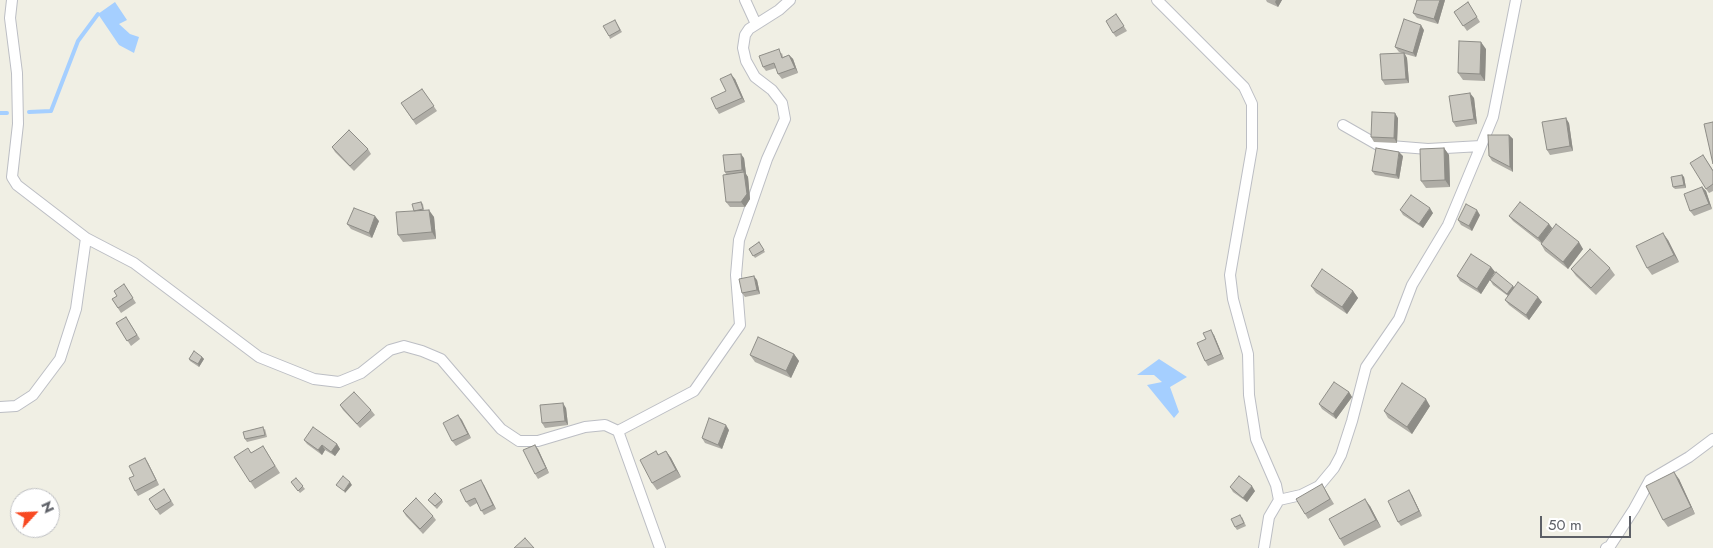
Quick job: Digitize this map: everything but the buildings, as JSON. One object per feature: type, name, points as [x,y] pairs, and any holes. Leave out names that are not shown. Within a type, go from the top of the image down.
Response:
[{"type":"street","points":[[12,0],[10,18],[17,73],[18,124],[12,177],[17,185],[86,238],[134,263],[259,357],[314,380],[339,382],[361,373],[390,350],[404,346],[422,350],[441,359],[501,429],[519,441],[538,441],[584,427],[605,425],[618,431],[660,548]]},
{"type":"street","points":[[745,0],[756,24]]},
{"type":"street","points":[[618,431],[694,390],[740,325],[736,275],[739,240],[767,159],[785,118],[782,102],[772,90],[755,76],[746,61],[743,48],[745,35],[756,24],[779,10],[790,0]]},
{"type":"street","points":[[1157,0],[1244,87],[1252,104],[1252,148],[1230,275],[1233,299],[1248,354],[1249,395],[1256,439],[1276,485],[1278,500],[1269,517],[1264,548]]},
{"type":"street","points":[[1278,500],[1301,495],[1319,486],[1334,468],[1341,455],[1366,367],[1399,319],[1412,285],[1448,224],[1493,117],[1516,0]]},
{"type":"street","points":[[1343,125],[1378,145],[1428,149],[1481,146]]},
{"type":"street","points":[[0,407],[16,406],[33,395],[60,359],[76,309],[86,238]]},
{"type":"street","points":[[1606,548],[1610,546],[1634,509],[1650,480],[1713,439]]},
{"type":"water","points":[[115,2],[127,20],[119,24],[130,34],[139,37],[134,53],[119,45],[98,14]]},
{"type":"water","points":[[1159,359],[1187,377],[1170,387],[1179,412],[1174,418],[1147,385],[1162,382],[1154,375],[1137,375]]},
{"type":"waterway","points":[[29,112],[51,111],[78,41],[98,14]]},
{"type":"waterway","points":[[0,113],[7,113]]}]
